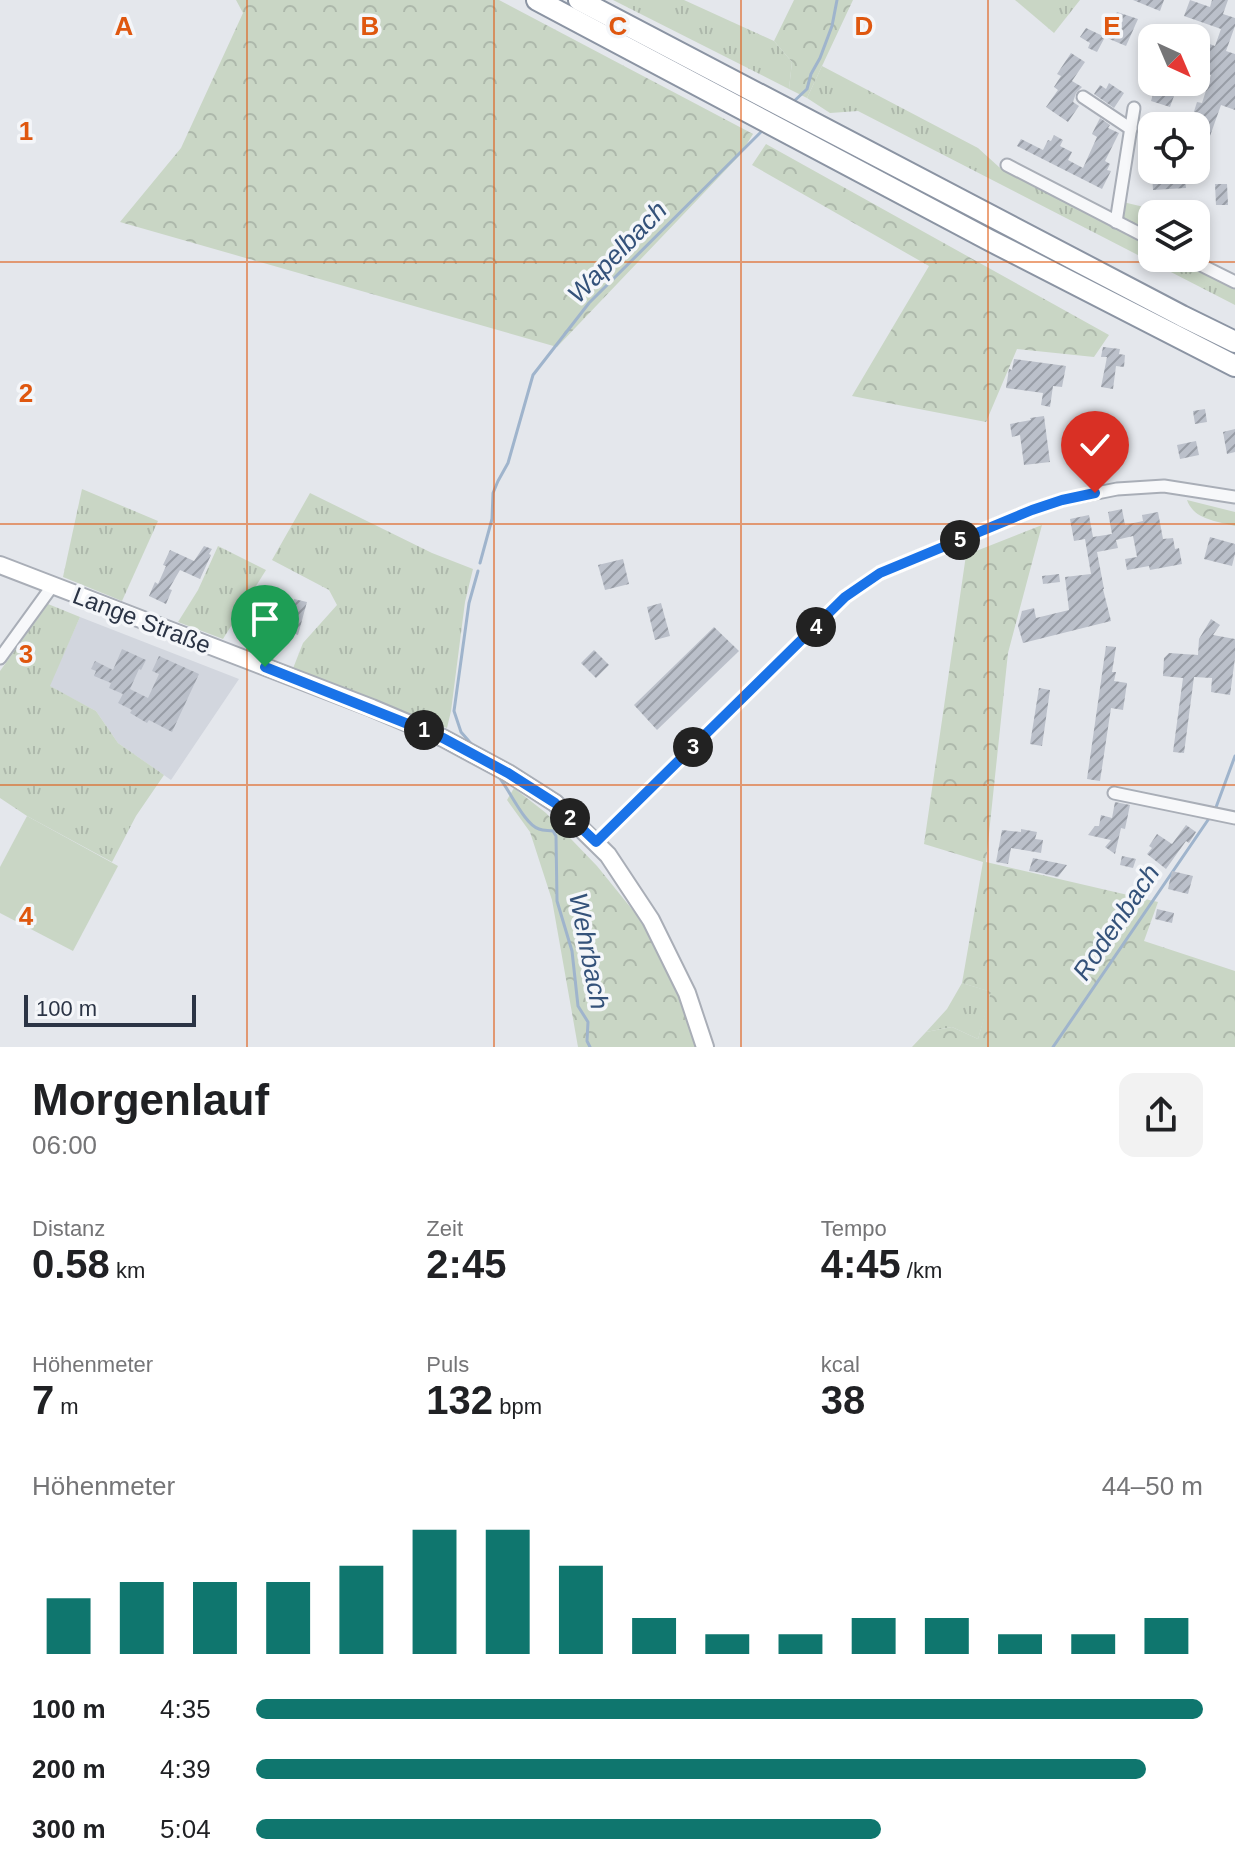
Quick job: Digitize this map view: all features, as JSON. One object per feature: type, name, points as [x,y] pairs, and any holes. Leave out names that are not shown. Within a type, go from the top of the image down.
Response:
[{"type":"highway","points":[[537,0],[749,100],[820,126],[1235,342]]},
{"type":"highway","points":[[579,0],[749,100],[795,137],[1235,366]]},
{"type":"street","points":[[1083,97],[1131,129]]},
{"type":"street","points":[[1116,222],[1134,108]]},
{"type":"street","points":[[1007,165],[1138,233]]},
{"type":"street","points":[[1210,270],[1235,282]]},
{"type":"street","points":[[596,842],[845,597],[880,573],[1062,500],[1117,489],[1164,486],[1235,497]]},
{"type":"street","name":"Lange Straße","points":[[0,565],[443,738],[555,803],[614,863],[657,932],[687,993],[705,1047]]},
{"type":"street","points":[[0,658],[53,585]]},
{"type":"street","points":[[1114,793],[1235,818]]},
{"type":"shaded area","points":[[80,617],[239,679],[171,780],[118,743],[96,711],[49,686]]},
{"type":"green space","points":[[236,0],[499,0],[753,134],[740,155],[557,347],[120,222],[181,148],[243,13]]},
{"type":"green space","points":[[613,0],[684,0],[774,41],[792,62],[789,89]]},
{"type":"green space","points":[[794,0],[853,0],[807,98],[789,89],[792,62],[774,41]]},
{"type":"green space","points":[[1015,0],[1080,0],[1054,33]]},
{"type":"green space","points":[[822,66],[978,148],[999,167],[1138,238],[1138,255],[858,111],[830,113],[807,98]]},
{"type":"green space","points":[[766,144],[1109,335],[1094,357],[1017,349],[986,422],[852,396],[929,266],[752,165]]},
{"type":"green space","points":[[1123,202],[1138,206],[1138,230],[1128,225],[1121,217]]},
{"type":"green space","points":[[1171,272],[1206,272],[1235,286],[1235,305]]},
{"type":"green space","points":[[82,489],[158,521],[122,601],[63,577]]},
{"type":"green space","points":[[310,493],[432,553],[473,569],[465,602],[447,728],[292,671],[303,643],[337,605],[329,590],[272,560]]},
{"type":"green space","points":[[1187,500],[1235,512],[1235,526],[1201,516]]},
{"type":"green space","points":[[1042,525],[1008,653],[986,862],[1158,902],[1144,941],[1235,971],[1235,1047],[912,1047],[926,1032],[952,1027],[978,1039],[991,992],[962,983],[983,862],[924,844],[966,555]]},
{"type":"green space","points":[[218,546],[266,570],[223,639],[178,622],[198,590]]},
{"type":"green space","points":[[48,604],[80,617],[50,686],[96,711],[118,743],[164,775],[136,816],[112,862],[0,798],[0,671]]},
{"type":"green space","points":[[514,788],[546,813],[597,866],[644,924],[679,996],[697,1047],[578,1047],[552,900],[530,832],[507,800]]},
{"type":"green space","points":[[27,816],[118,866],[73,951],[0,913],[0,867]]},
{"type":"green space","points":[[962,983],[992,992],[978,1039],[952,1027],[926,1032],[947,1009]]},
{"type":"building","points":[[1133,0],[1164,0],[1160,11]]},
{"type":"building","points":[[1190,0],[1210,7],[1212,0],[1228,0],[1223,14],[1235,18],[1226,51],[1235,54],[1235,110],[1221,105],[1210,136],[1210,112],[1194,112],[1197,102],[1202,103],[1204,96],[1210,96],[1210,44],[1215,46],[1221,29],[1184,16]]},
{"type":"building","points":[[1117,12],[1138,19],[1126,46],[1107,38]]},
{"type":"building","points":[[1086,28],[1105,37],[1097,52],[1088,48],[1090,43],[1080,37]]},
{"type":"building","points":[[1071,53],[1085,62],[1072,81],[1082,87],[1073,102],[1079,106],[1068,122],[1046,107],[1058,90],[1054,87],[1061,76],[1057,74]]},
{"type":"building","points":[[1109,83],[1124,93],[1114,108],[1094,94],[1100,85],[1106,89]]},
{"type":"building","points":[[1153,96],[1174,96],[1170,107],[1151,101]]},
{"type":"building","points":[[1100,118],[1110,125],[1108,128],[1119,133],[1105,161],[1110,164],[1107,170],[1111,171],[1102,189],[1017,146],[1021,139],[1043,150],[1054,135],[1063,140],[1060,146],[1072,152],[1068,160],[1083,168],[1097,137],[1092,134]]},
{"type":"building","points":[[1153,184],[1186,184],[1186,188],[1153,190]]},
{"type":"building","points":[[1215,184],[1227,184],[1228,205],[1216,205]]},
{"type":"building","points":[[1103,347],[1120,349],[1119,354],[1125,355],[1124,367],[1116,366],[1113,389],[1101,387],[1107,357],[1101,357]]},
{"type":"building","points":[[1014,359],[1066,366],[1062,387],[1053,386],[1050,407],[1041,405],[1043,393],[1006,388]]},
{"type":"building","points":[[1205,409],[1207,422],[1195,424],[1193,411]]},
{"type":"building","points":[[1044,416],[1050,462],[1024,465],[1020,435],[1012,437],[1010,424]]},
{"type":"building","points":[[1235,429],[1235,452],[1227,454],[1223,432]]},
{"type":"building","points":[[1196,441],[1199,455],[1180,459],[1177,445]]},
{"type":"building","points":[[1122,509],[1125,525],[1143,521],[1142,515],[1158,512],[1163,539],[1173,538],[1182,564],[1150,570],[1149,566],[1127,570],[1125,559],[1137,557],[1133,536],[1116,540],[1118,548],[1097,552],[1111,621],[1023,643],[1018,626],[1022,611],[1034,608],[1036,618],[1069,610],[1065,577],[1091,574],[1085,539],[1074,541],[1070,519],[1089,515],[1093,537],[1112,534],[1108,512]]},
{"type":"building","points":[[1210,537],[1235,544],[1232,566],[1204,559]]},
{"type":"building","points":[[204,546],[212,549],[200,579],[180,570],[169,589],[172,590],[166,604],[149,596],[155,582],[158,584],[170,550],[194,561]]},
{"type":"building","points":[[623,559],[629,584],[605,590],[598,565]]},
{"type":"building","points":[[1059,574],[1060,582],[1043,584],[1042,576]]},
{"type":"building","points":[[294,599],[307,602],[298,635],[276,628],[271,641],[253,634],[267,603],[290,613]]},
{"type":"building","points":[[661,603],[670,636],[655,640],[647,607]]},
{"type":"building","points":[[1211,619],[1220,625],[1213,635],[1235,639],[1230,695],[1211,692],[1212,678],[1194,677],[1184,753],[1173,752],[1183,678],[1163,676],[1164,658],[1169,653],[1198,655],[1199,639]]},
{"type":"building","points":[[714,627],[739,651],[657,730],[634,705]]},
{"type":"building","points":[[1106,646],[1116,647],[1112,672],[1116,672],[1114,681],[1127,683],[1123,710],[1111,708],[1100,781],[1087,779]]},
{"type":"building","points":[[122,649],[146,660],[130,689],[148,698],[159,674],[152,671],[159,656],[199,674],[172,732],[130,713],[132,710],[118,703],[123,694],[109,688],[111,683],[94,676],[96,671],[91,669],[95,661],[113,670]]},
{"type":"building","points":[[594,650],[609,665],[596,678],[581,663]]},
{"type":"building","points":[[1039,688],[1050,690],[1042,746],[1030,744]]},
{"type":"building","points":[[1115,802],[1130,805],[1115,854],[1105,847],[1111,840],[1088,835],[1095,826],[1099,826],[1101,815],[1112,818]]},
{"type":"building","points":[[1186,825],[1196,832],[1166,869],[1147,854],[1157,834],[1172,844]]},
{"type":"building","points":[[1021,829],[1037,832],[1035,839],[1043,840],[1041,853],[1011,848],[1008,864],[996,862],[1002,830],[1021,832]]},
{"type":"building","points":[[1122,856],[1136,859],[1133,868],[1120,865]]},
{"type":"building","points":[[1033,858],[1067,865],[1058,877],[1029,871]]},
{"type":"building","points":[[1172,871],[1193,876],[1188,894],[1168,889]]},
{"type":"building","points":[[1157,909],[1174,913],[1172,923],[1155,919]]},
{"type":"waterway","name":"Wapelbach","points":[[791,104],[807,89],[832,26],[837,0]]},
{"type":"waterway","name":"Wapelbach","points":[[480,563],[492,519],[493,493],[508,463],[533,375],[589,303],[765,128]]},
{"type":"waterway","name":"Wapelbach","points":[[474,747],[461,732],[454,711],[469,603],[478,571]]},
{"type":"waterway","name":"Rodenbach","points":[[1215,810],[1235,756]]},
{"type":"waterway","name":"Wehrbach","points":[[499,777],[528,821],[539,829],[553,831],[556,836],[557,901],[572,951],[578,1006],[588,1022],[587,1041],[590,1047]]},
{"type":"waterway","name":"Rodenbach","points":[[1053,1047],[1210,817]]},
{"type":"route","points":[[265,667],[443,738],[555,803],[596,842],[845,597],[880,573],[1032,510],[1095,493]]}]
